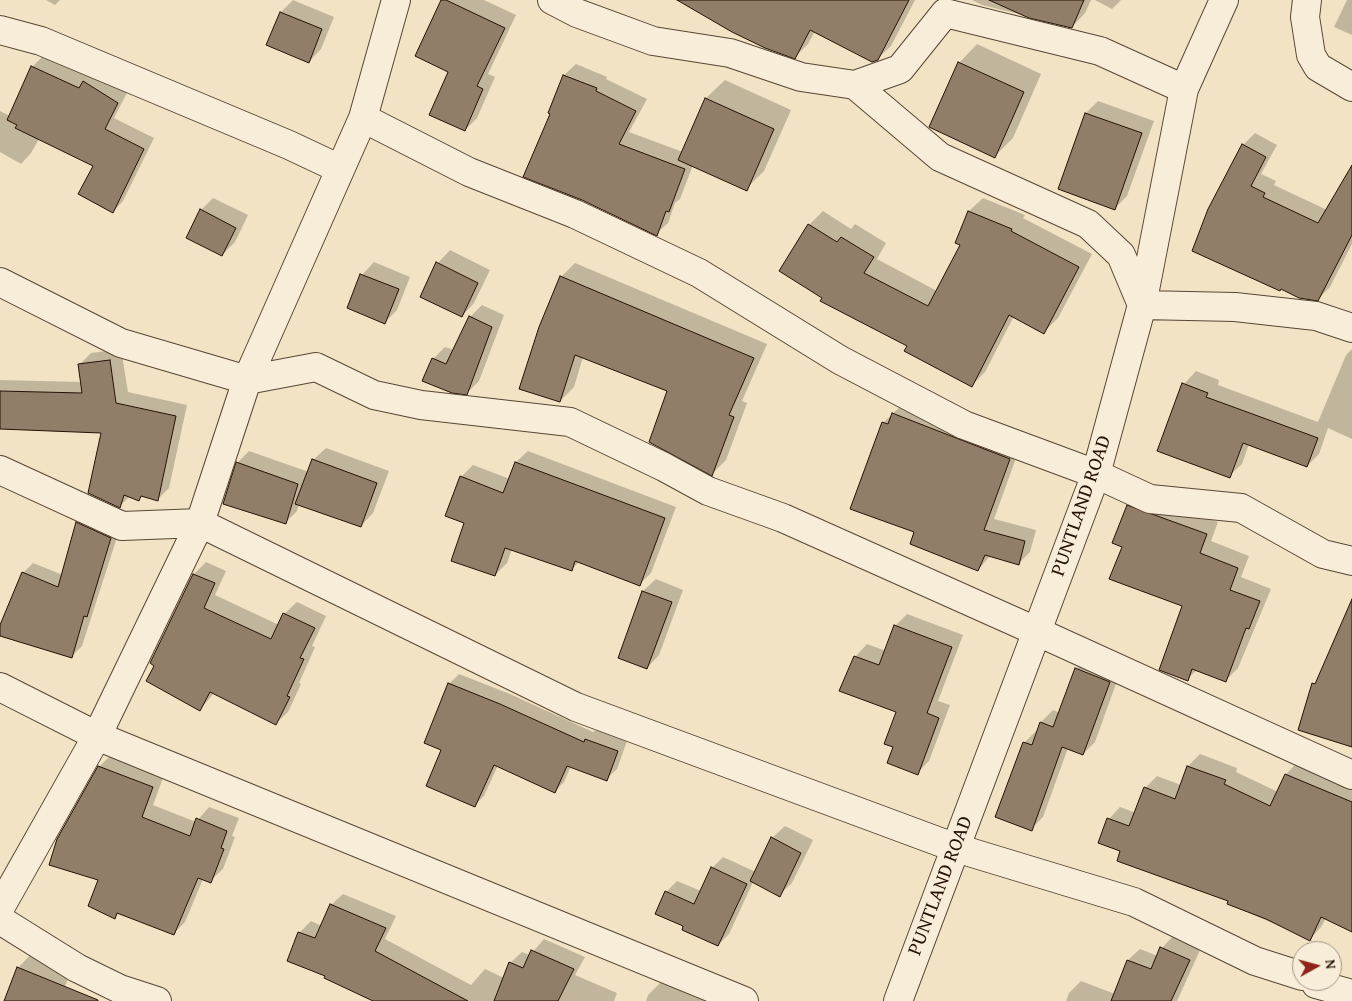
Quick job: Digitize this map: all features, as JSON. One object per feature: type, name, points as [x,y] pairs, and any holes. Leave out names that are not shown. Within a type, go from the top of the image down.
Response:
[{"type":"street","points":[[0,908],[97,736],[200,523],[247,380],[363,118],[396,0]]},
{"type":"street","points":[[552,0],[577,13],[653,41],[730,53],[800,77],[855,85],[900,69],[945,13],[1100,51],[1184,89]]},
{"type":"street","name":"PUNTLAND ROAD","points":[[898,1001],[1096,474],[1142,305],[1184,89],[1224,0]]},
{"type":"street","points":[[1307,0],[1305,17],[1312,55],[1318,67],[1352,87]]},
{"type":"street","points":[[0,30],[41,41],[290,145],[340,169]]},
{"type":"street","points":[[855,85],[940,157],[1088,224],[1121,255],[1142,305],[1235,306],[1316,316],[1352,328]]},
{"type":"street","points":[[363,118],[469,172],[575,214],[699,273],[840,360],[932,410],[964,425],[1096,474],[1150,499],[1241,508],[1323,554],[1352,561]]},
{"type":"street","points":[[0,282],[121,343],[247,380],[316,366],[374,395],[421,405],[570,422],[664,467],[708,491],[783,518],[1352,775]]},
{"type":"street","points":[[0,470],[122,526],[200,523],[576,706],[956,848],[1134,902],[1292,977]]},
{"type":"street","points":[[0,686],[97,736],[744,1001]]},
{"type":"street","points":[[0,920],[77,968],[120,989],[157,1001]]},
{"type":"street","points":[[1337,991],[1352,994]]},
{"type":"building","points":[[441,0],[446,0],[505,28],[477,86],[483,89],[465,131],[429,115],[448,72],[415,56]]},
{"type":"building","points":[[677,0],[909,0],[878,60],[872,62],[810,30],[795,59],[765,48],[732,32]]},
{"type":"building","points":[[989,0],[1084,0],[1072,28],[1029,18]]},
{"type":"building","points":[[280,12],[322,29],[309,63],[266,45]]},
{"type":"building","points":[[958,62],[1024,92],[995,158],[929,127]]},
{"type":"building","points":[[31,66],[79,88],[83,81],[118,103],[105,129],[144,149],[113,213],[78,194],[93,166],[15,128],[17,125],[7,120]]},
{"type":"building","points":[[563,75],[597,88],[596,91],[636,111],[619,144],[685,169],[669,212],[666,211],[657,236],[582,200],[523,177],[550,114],[548,113]]},
{"type":"building","points":[[705,98],[774,129],[747,191],[678,160]]},
{"type":"building","points":[[1085,113],[1142,133],[1115,210],[1058,189]]},
{"type":"building","points":[[1242,144],[1266,157],[1251,186],[1265,193],[1263,197],[1318,223],[1352,165],[1352,235],[1318,301],[1299,298],[1281,289],[1280,291],[1192,251],[1208,209]]},
{"type":"building","points":[[200,209],[236,228],[222,256],[186,238]]},
{"type":"building","points":[[968,211],[1012,229],[1011,231],[1079,267],[1044,334],[1009,315],[972,387],[904,351],[907,346],[820,301],[822,298],[779,271],[808,224],[837,242],[841,237],[874,257],[864,273],[928,306],[960,245],[955,243]]},
{"type":"building","points":[[436,262],[478,283],[462,317],[420,297]]},
{"type":"building","points":[[360,274],[399,289],[385,324],[347,308]]},
{"type":"building","points":[[560,276],[754,358],[729,415],[734,417],[712,476],[649,442],[667,391],[575,355],[560,402],[519,389],[539,327]]},
{"type":"building","points":[[469,316],[492,327],[467,395],[452,393],[422,381],[432,358],[446,364]]},
{"type":"building","points":[[110,360],[116,403],[176,416],[158,501],[141,496],[139,501],[124,495],[120,508],[88,493],[101,433],[0,429],[0,391],[82,393],[78,364]]},
{"type":"building","points":[[1182,383],[1208,393],[1206,397],[1318,438],[1307,467],[1243,443],[1230,478],[1157,451]]},
{"type":"building","points":[[892,413],[1010,459],[984,530],[1025,541],[1019,565],[985,555],[978,571],[910,544],[914,532],[850,509],[882,422],[888,424]]},
{"type":"building","points":[[312,459],[377,483],[361,527],[295,504]]},
{"type":"building","points":[[236,462],[298,484],[286,524],[223,504]]},
{"type":"building","points":[[515,462],[665,518],[640,586],[575,561],[572,571],[505,548],[495,576],[451,561],[464,523],[445,516],[460,476],[503,493]]},
{"type":"building","points":[[1127,505],[1207,534],[1200,553],[1238,568],[1230,590],[1260,601],[1249,629],[1246,628],[1226,682],[1192,669],[1188,681],[1159,670],[1182,606],[1109,579],[1122,547],[1112,543]]},
{"type":"building","points":[[76,522],[111,538],[87,617],[84,616],[72,658],[0,636],[0,625],[22,572],[58,587]]},
{"type":"building","points":[[193,574],[215,583],[204,608],[271,639],[283,613],[315,628],[300,658],[304,659],[287,696],[290,697],[276,725],[210,692],[200,711],[146,681],[154,666],[150,663]]},
{"type":"building","points":[[642,591],[672,602],[647,669],[618,658]]},
{"type":"building","points":[[1352,599],[1352,747],[1298,730],[1312,683],[1315,684]]},
{"type":"building","points":[[894,625],[952,647],[927,713],[939,718],[918,775],[887,763],[893,747],[884,744],[896,712],[839,691],[854,656],[879,665]]},
{"type":"building","points":[[1075,668],[1110,682],[1083,755],[1062,747],[1032,831],[995,817],[1023,742],[1032,745],[1040,722],[1053,727]]},
{"type":"building","points":[[448,683],[584,742],[585,739],[618,751],[607,781],[567,766],[555,793],[494,765],[475,807],[426,786],[441,750],[424,743]]},
{"type":"building","points":[[98,766],[153,787],[142,817],[190,836],[196,818],[227,831],[221,848],[224,849],[211,883],[198,878],[174,935],[117,913],[115,919],[88,906],[98,880],[49,865],[57,839]]},
{"type":"building","points":[[1187,766],[1226,780],[1224,784],[1270,806],[1285,774],[1352,802],[1352,932],[1321,917],[1310,941],[1266,919],[1227,904],[1228,901],[1117,861],[1120,851],[1098,843],[1107,818],[1129,826],[1144,787],[1175,799]]},
{"type":"building","points":[[771,837],[801,853],[780,897],[750,881]]},
{"type":"building","points":[[711,867],[747,884],[718,946],[682,930],[683,926],[655,914],[665,891],[694,904]]},
{"type":"building","points":[[330,904],[386,928],[375,951],[468,1001],[373,1001],[324,978],[325,976],[287,961],[298,932],[315,938]]},
{"type":"building","points":[[1160,947],[1190,960],[1171,1001],[1111,1001],[1127,960],[1151,969]]},
{"type":"building","points":[[531,950],[574,969],[558,1001],[494,1001],[509,962],[523,968]]},
{"type":"building","points":[[17,967],[98,1000],[98,1001],[4,1001]]}]
